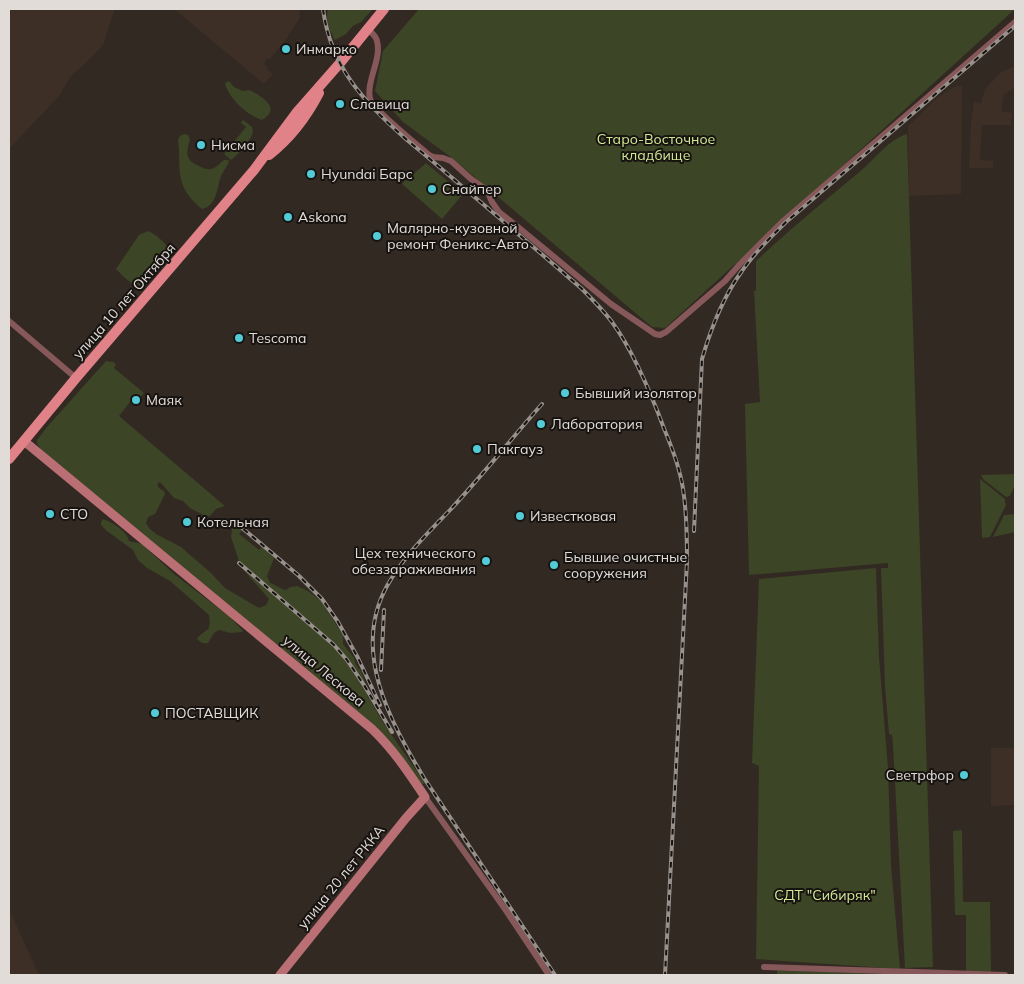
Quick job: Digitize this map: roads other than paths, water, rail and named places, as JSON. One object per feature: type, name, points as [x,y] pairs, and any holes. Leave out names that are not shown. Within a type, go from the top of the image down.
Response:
[{"type":"main road","name":"улица 10 лет Октября","points":[[9,459],[260,162],[279,148],[295,130],[310,110],[328,76],[384,9]]},
{"type":"main road","name":"улица Лескова","points":[[24,441],[372,729],[404,765],[425,797]]},
{"type":"main road","name":"улица 20 лет РККА","points":[[280,975],[425,797]]},
{"type":"street","points":[[368,29],[377,41],[377,55],[370,99],[378,110],[429,155],[451,160],[471,179],[487,190],[498,212],[611,304],[655,334],[660,335],[666,332],[725,281],[794,212],[1015,22]]},
{"type":"street","points":[[9,321],[76,378]]},
{"type":"street","name":"улица Лескова","points":[[425,797],[503,906],[549,975]]},
{"type":"street","points":[[764,967],[1005,975]]},
{"type":"railway","points":[[323,9],[333,49],[352,82],[377,112],[407,140],[581,288],[609,318],[628,347],[642,375],[673,452],[680,474],[684,498],[687,561],[665,975]]},
{"type":"railway","points":[[694,531],[702,359],[718,313],[735,281],[757,252],[786,222],[1015,26]]},
{"type":"railway","points":[[542,404],[474,484],[400,565],[387,586],[377,611],[373,635],[374,660],[379,685],[388,709],[411,756],[555,975]]},
{"type":"railway","points":[[235,522],[298,575],[322,599],[338,622],[358,658],[380,705]]},
{"type":"railway","points":[[239,563],[334,645],[364,685],[392,732]]},
{"type":"railway","points":[[381,670],[384,610]]},
{"type":"place","name":"Инмарко","points":[[286,49]]},
{"type":"place","name":"Славица","points":[[340,104]]},
{"type":"place","name":"Нисма","points":[[201,145]]},
{"type":"place","name":"Hyundai Барс","points":[[311,174]]},
{"type":"place","name":"Снайпер","points":[[432,189]]},
{"type":"place","name":"Askona","points":[[288,217]]},
{"type":"place","name":"Малярно-кузовной ремонт Феникс-Авто","points":[[377,236]]},
{"type":"place","name":"Tescoma","points":[[239,338]]},
{"type":"place","name":"Бывший изолятор","points":[[565,393]]},
{"type":"place","name":"Маяк","points":[[136,400]]},
{"type":"place","name":"Лаборатория","points":[[541,424]]},
{"type":"place","name":"Пакгауз","points":[[477,449]]},
{"type":"place","name":"СТО","points":[[50,514]]},
{"type":"place","name":"Известковая","points":[[520,516]]},
{"type":"place","name":"Котельная","points":[[187,522]]},
{"type":"place","name":"Цех технического обеззараживания","points":[[486,561]]},
{"type":"place","name":"Бывшие очистные сооружения","points":[[554,565]]},
{"type":"place","name":"ПОСТАВЩИК","points":[[155,713]]},
{"type":"place","name":"Светрфор","points":[[964,775]]},
{"type":"park label","name":"Старо-Восточное кладбище","points":[[656,148]]},
{"type":"park label","name":"СДТ \"Сибиряк\"","points":[[825,895]]}]
